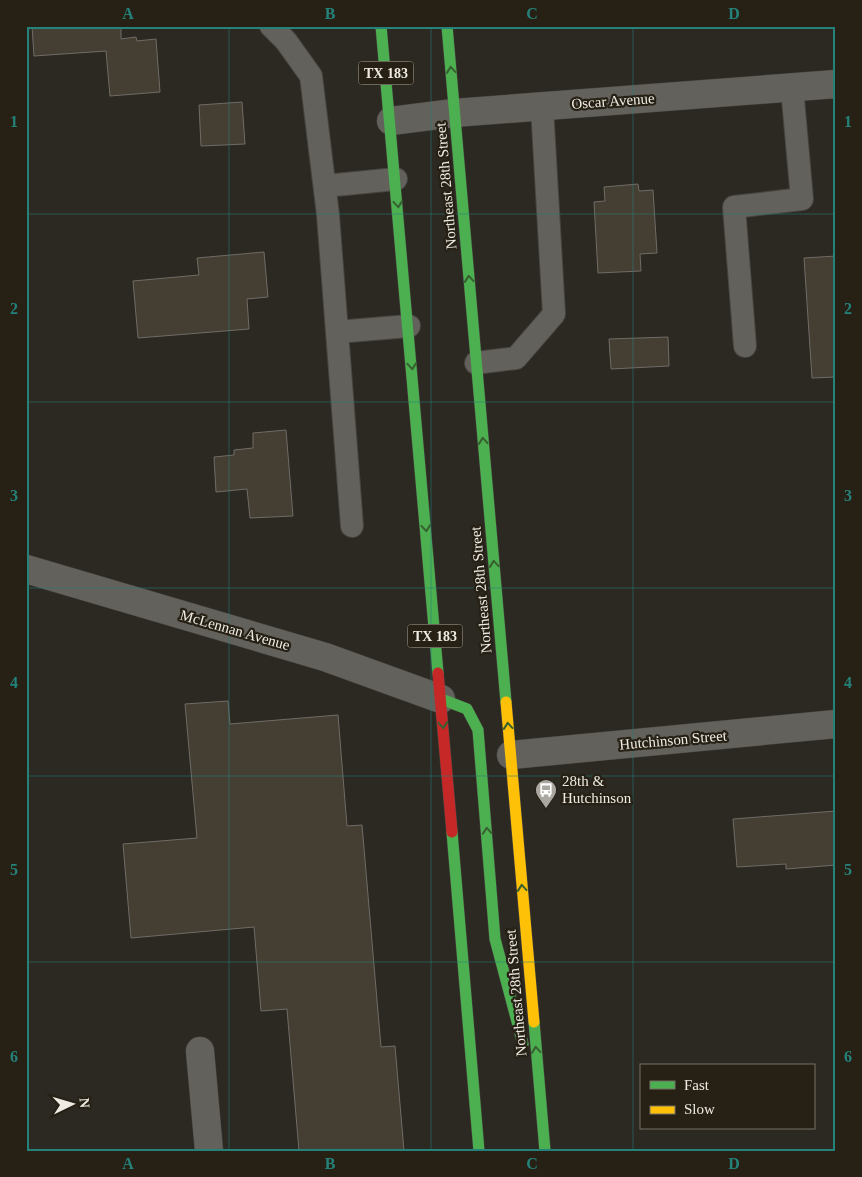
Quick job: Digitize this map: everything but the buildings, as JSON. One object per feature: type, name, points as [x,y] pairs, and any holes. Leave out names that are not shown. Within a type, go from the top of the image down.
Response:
[{"type":"main road","name":"TX 183","points":[[381,26],[391,121],[479,1151]]},
{"type":"main road","name":"Northeast 28th Street","points":[[447,26],[545,1151]]},
{"type":"main road","points":[[440,699],[467,709],[478,730],[495,938],[542,1118]]},
{"type":"street","name":"Oscar Avenue","points":[[391,121],[454,114],[836,84]]},
{"type":"street","name":"McLennan Avenue","points":[[26,569],[325,657],[440,699]]},
{"type":"street","name":"Hutchinson Street","points":[[510,755],[836,724]]},
{"type":"street","points":[[200,1051],[209,1151]]},
{"type":"lane","points":[[271,26],[286,41],[311,76],[325,186],[352,526]]},
{"type":"lane","points":[[745,346],[734,207],[802,200],[792,88]]},
{"type":"lane","points":[[476,363],[516,358],[554,314],[542,107]]},
{"type":"lane","points":[[325,186],[396,179]]},
{"type":"lane","points":[[337,332],[408,326]]},
{"type":"traffic: fast","points":[[381,26],[438,673]]},
{"type":"traffic: fast","points":[[447,26],[506,702]]},
{"type":"traffic: fast","points":[[441,699],[467,709],[478,730],[495,939],[523,1044]]},
{"type":"traffic: fast","points":[[452,832],[479,1151]]},
{"type":"traffic: fast","points":[[534,1022],[545,1151]]},
{"type":"traffic: slow","points":[[506,702],[534,1022]]},
{"type":"traffic: jam","points":[[438,673],[452,832]]},
{"type":"place","name":"28th & Hutchinson","points":[[546,809]]}]
